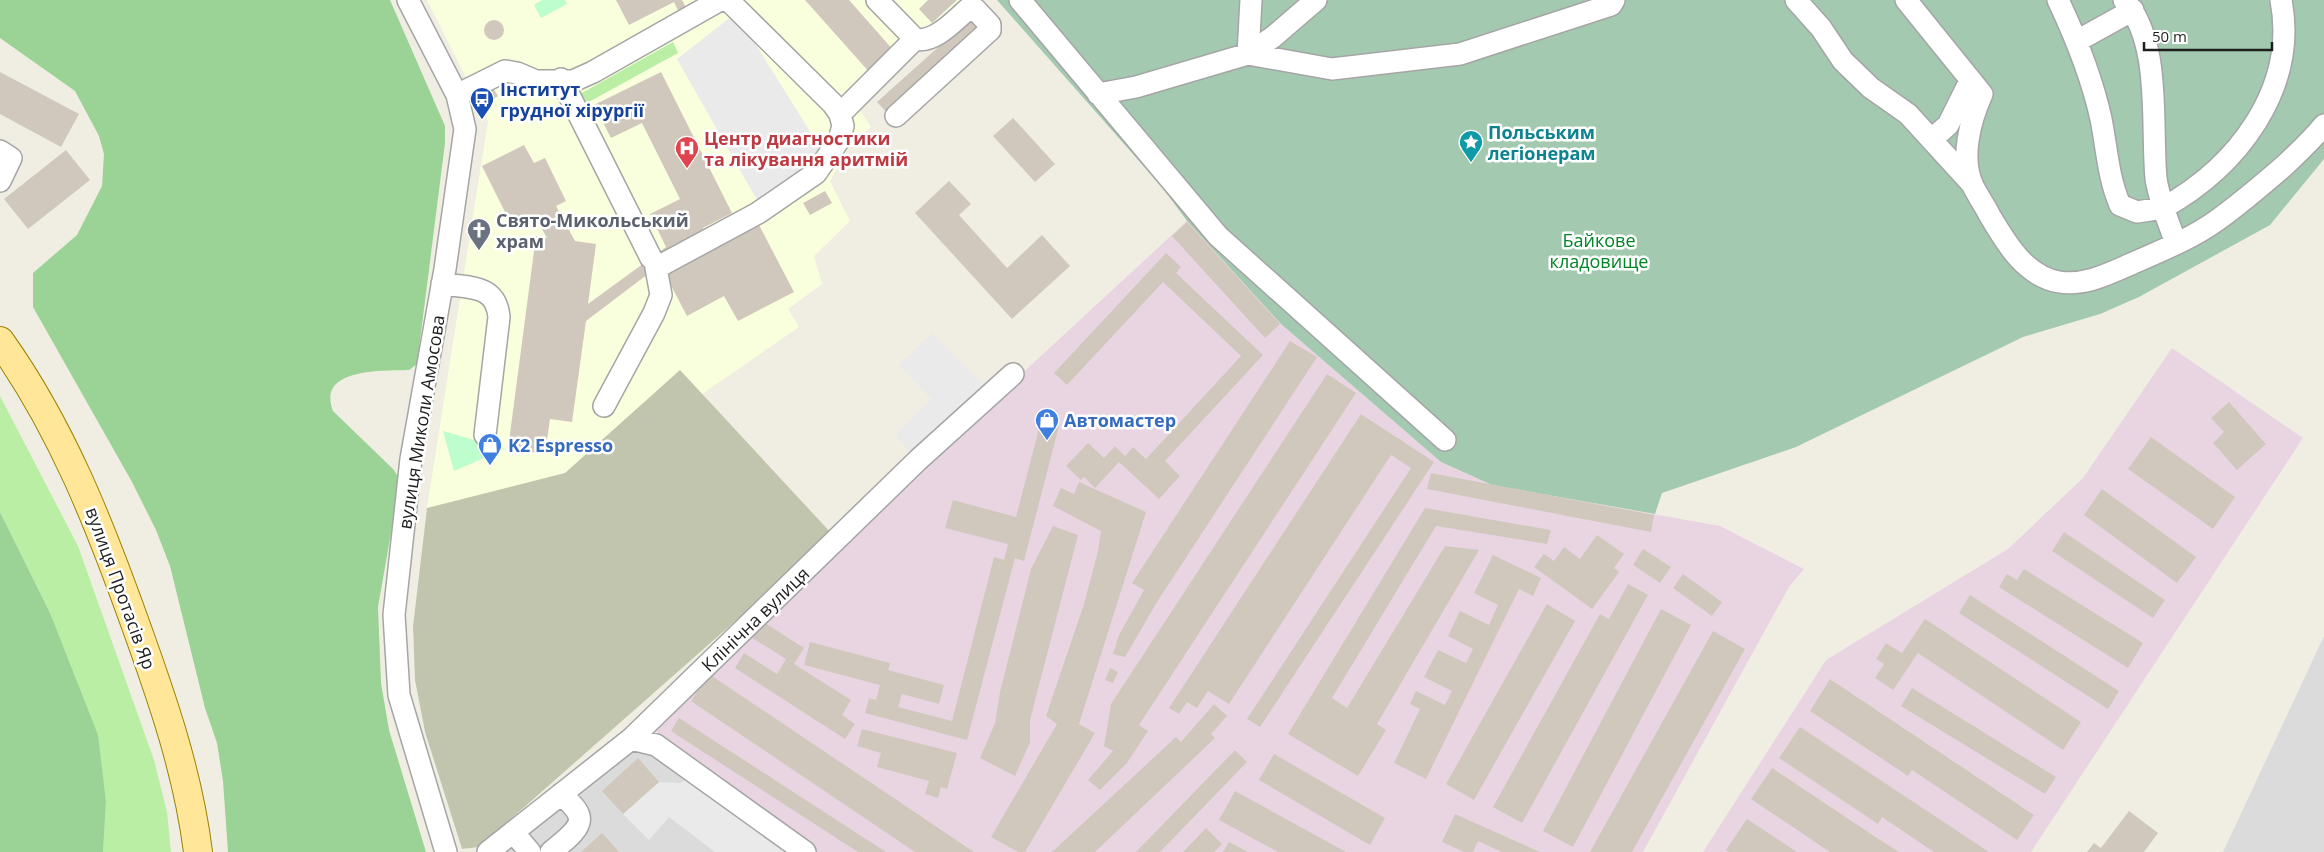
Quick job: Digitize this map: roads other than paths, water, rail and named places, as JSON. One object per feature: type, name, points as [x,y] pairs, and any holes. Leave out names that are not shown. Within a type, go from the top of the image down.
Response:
[{"type":"main road","name":"вулиця Протасів Яр","points":[[0,341],[48,415],[65,448],[77,472],[114,564],[164,704],[184,770],[198,852]]},
{"type":"street","name":"вулиця Миколи Амосова","points":[[408,0],[457,95],[465,129],[442,284],[412,459],[394,615],[400,695],[446,852]]},
{"type":"street","points":[[878,0],[915,39],[923,41],[932,38],[968,9],[975,10],[990,25],[990,30],[896,116]]},
{"type":"street","points":[[1020,0],[1218,236],[1445,440]]},
{"type":"street","points":[[1248,54],[1251,0]]},
{"type":"street","points":[[1098,94],[1136,87],[1248,54],[1273,37],[1316,0]]},
{"type":"street","points":[[1248,54],[1332,69],[1460,54],[1611,5],[1614,0]]},
{"type":"street","points":[[1796,0],[1821,28],[1843,61],[1871,88],[1908,114],[1973,185],[1996,225],[2023,265],[2038,274],[2058,282],[2082,283],[2104,276],[2176,244],[2215,222],[2256,191],[2314,138],[2324,125]]},
{"type":"street","points":[[1906,0],[1982,94],[1972,116],[1967,159],[1973,185]]},
{"type":"street","points":[[2058,0],[2077,41],[2101,119],[2112,185],[2120,205],[2137,212],[2163,208],[2186,195],[2207,179],[2224,162],[2258,121],[2272,94],[2281,66],[2285,20],[2281,0]]},
{"type":"street","points":[[457,95],[505,71],[518,73],[536,81],[573,81],[593,72],[718,1],[840,114],[843,126],[839,140],[816,173],[758,213],[656,268],[661,294],[654,313],[604,406]]},
{"type":"street","points":[[2077,41],[2129,5],[2147,50],[2153,88],[2156,179],[2163,208],[2176,244]]},
{"type":"street","points":[[840,114],[915,39]]},
{"type":"street","points":[[561,80],[651,258]]},
{"type":"street","points":[[1932,139],[1948,125],[1970,81]]},
{"type":"street","points":[[0,151],[11,158],[0,180]]},
{"type":"street","points":[[442,284],[484,290],[492,296],[498,305],[499,317],[485,435]]},
{"type":"street","name":"Клінічна вулиця","points":[[488,852],[631,739],[918,460],[1013,374]]},
{"type":"street","points":[[631,739],[656,745],[805,852]]},
{"type":"street","points":[[551,852],[576,830],[580,818],[578,813],[561,794]]},
{"type":"street","points":[[512,832],[530,852]]},
{"type":"place","name":"Інститут грудної хірургії","points":[[482,120]]},
{"type":"place","name":"Польським легіонерам","points":[[1471,163]]},
{"type":"place","name":"Центр диагностики та лікування аритмій","points":[[687,169]]},
{"type":"place","name":"Свято-Микольський храм","points":[[479,251]]},
{"type":"place","name":"Автомастер","points":[[1047,441]]},
{"type":"place","name":"K2 Espresso","points":[[490,466]]},
{"type":"park label","name":"Байкове кладовище","points":[[1599,250]]}]
